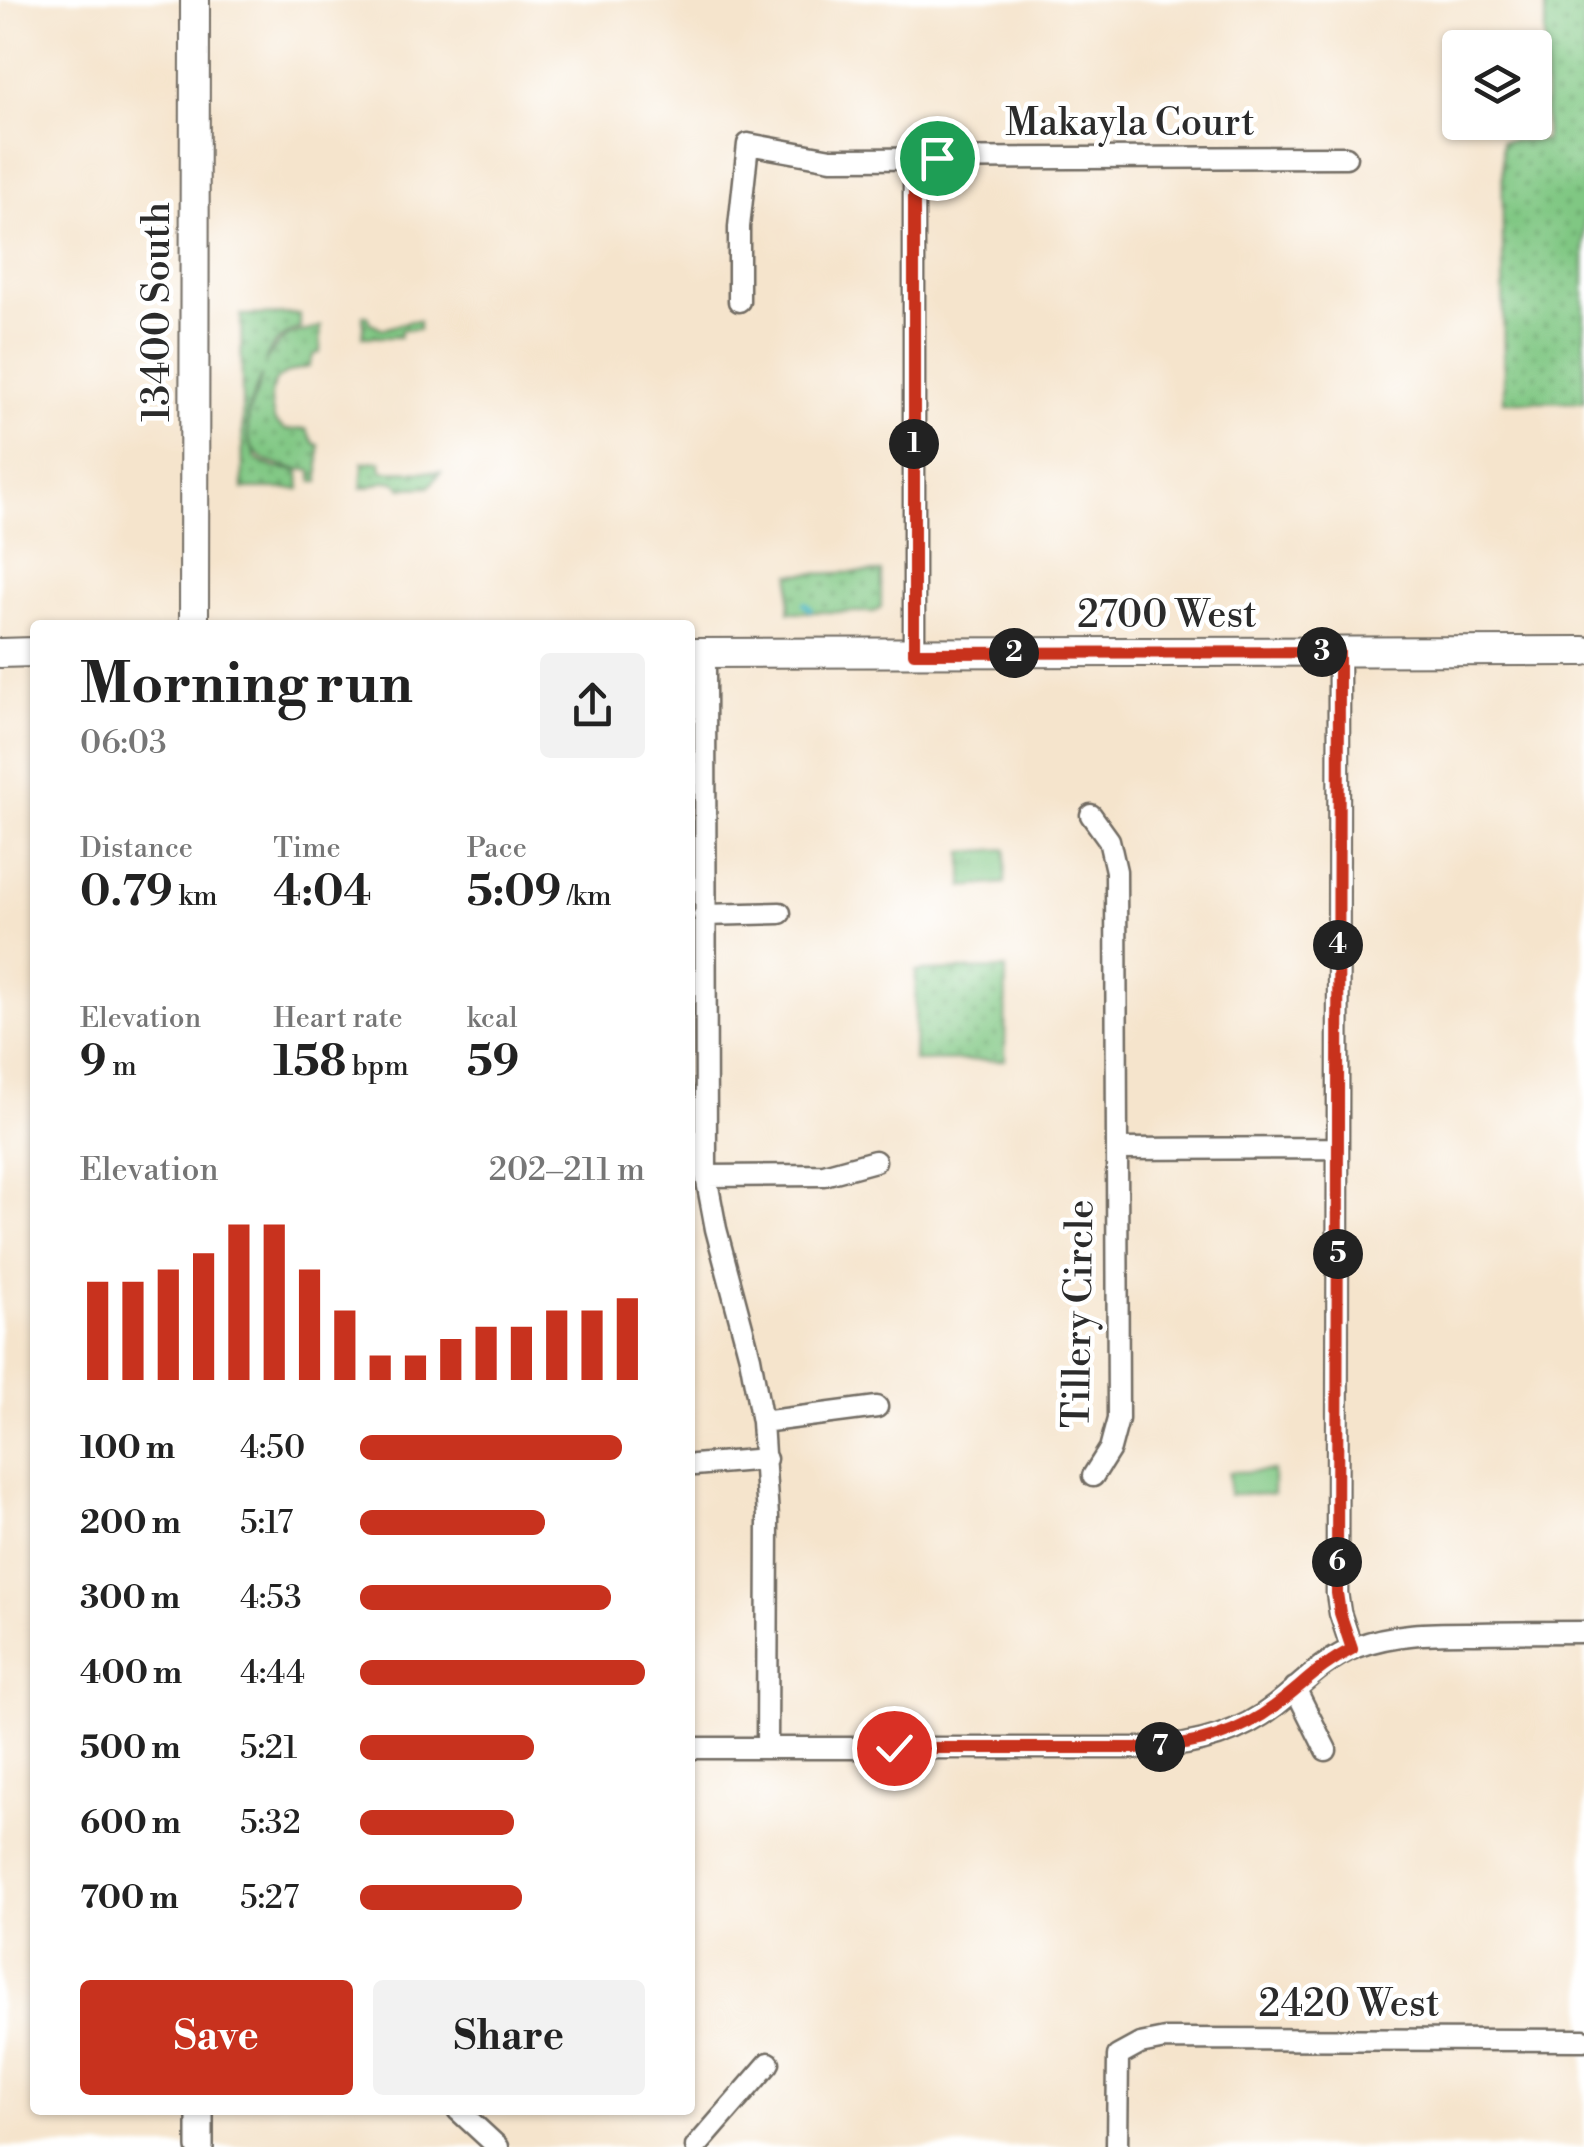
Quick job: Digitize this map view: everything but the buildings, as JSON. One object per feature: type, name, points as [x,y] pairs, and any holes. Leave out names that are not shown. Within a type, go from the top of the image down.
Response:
[{"type":"main road","name":"13400 South","points":[[194,620],[195,0]]},
{"type":"main road","name":"2700 West","points":[[697,653],[1584,651]]},
{"type":"main road","points":[[0,653],[30,652]]},
{"type":"street","name":"Makayla Court","points":[[739,301],[739,227],[748,144],[831,158],[1346,157]]},
{"type":"street","points":[[914,158],[914,653]]},
{"type":"street","points":[[1339,652],[1337,1593],[1352,1649]]},
{"type":"street","points":[[697,653],[706,1176],[712,1214],[750,1358],[766,1459],[767,1748]]},
{"type":"street","name":"Tillery Circle","points":[[1091,815],[1109,840],[1116,871],[1118,1419],[1110,1449],[1092,1476]]},
{"type":"street","points":[[704,915],[780,913]]},
{"type":"street","points":[[1117,1150],[1338,1148]]},
{"type":"street","points":[[706,1176],[824,1175],[875,1161]]},
{"type":"street","points":[[762,1422],[877,1408]]},
{"type":"street","points":[[695,1466],[766,1459]]},
{"type":"street","points":[[695,1748],[1185,1745],[1238,1729],[1276,1706],[1313,1672],[1352,1649],[1391,1637],[1584,1632]]},
{"type":"street","points":[[1295,1688],[1326,1750]]},
{"type":"street","name":"2420 West","points":[[1117,2147],[1118,2056],[1140,2044],[1165,2039],[1584,2040]]},
{"type":"street","points":[[696,2147],[768,2063]]},
{"type":"street","points":[[200,2115],[200,2147]]},
{"type":"street","points":[[463,2115],[498,2147]]},
{"type":"green space","points":[[1545,0],[1584,0],[1584,402],[1504,401],[1502,141],[1552,140],[1552,30],[1545,30]]},
{"type":"green space","points":[[300,314],[300,329],[278,341],[265,362],[288,336],[321,326],[320,353],[314,354],[309,367],[279,378],[271,399],[275,422],[286,430],[306,429],[319,445],[319,482],[313,482],[311,471],[273,463],[255,452],[248,430],[249,414],[261,375],[247,413],[248,439],[257,460],[275,468],[299,471],[300,489],[243,489],[241,315]]},
{"type":"green space","points":[[363,315],[384,329],[419,321],[419,329],[401,330],[400,337],[363,337]]},
{"type":"green space","points":[[381,461],[382,471],[441,472],[429,487],[402,488],[387,481],[361,488],[363,462]]},
{"type":"green space","points":[[881,572],[881,607],[874,612],[789,612],[791,574]]},
{"type":"green space","points":[[1006,849],[1005,883],[963,887],[963,852]]},
{"type":"green space","points":[[1006,969],[1005,1060],[914,1061],[916,971]]},
{"type":"green space","points":[[1273,1471],[1273,1494],[1229,1495],[1229,1472]]},
{"type":"waterway","points":[[805,604],[810,609]]},
{"type":"route","points":[[894,1748],[1185,1745],[1220,1736],[1254,1720],[1276,1706],[1313,1672],[1352,1649],[1337,1593],[1339,652],[914,653],[914,158],[937,158]]}]
